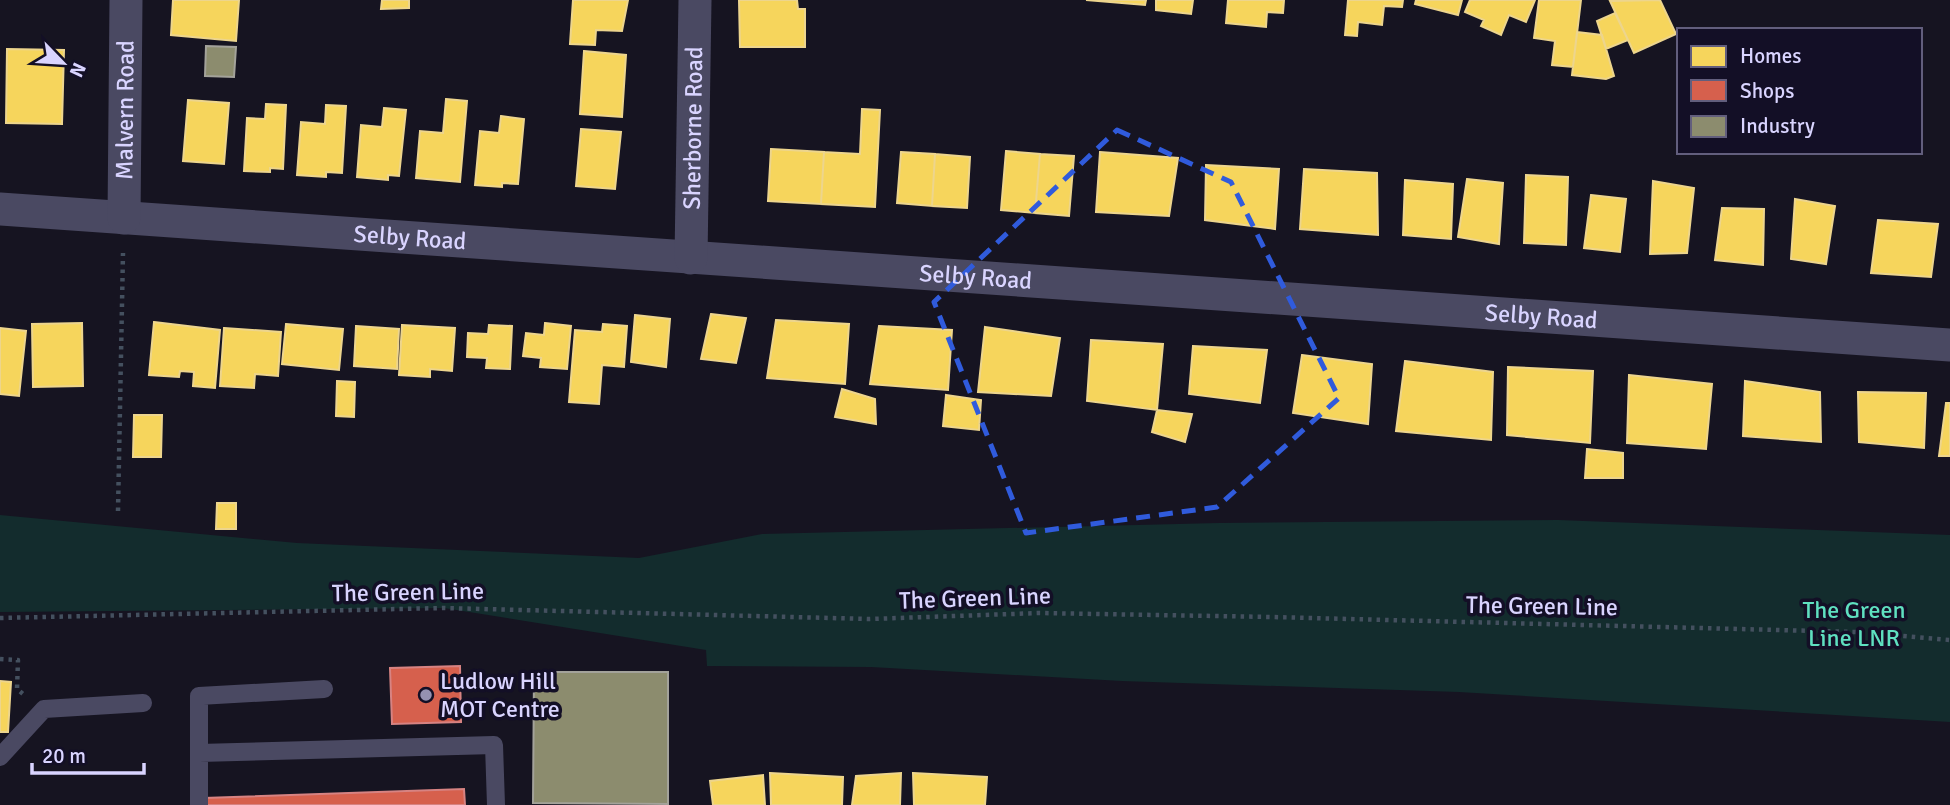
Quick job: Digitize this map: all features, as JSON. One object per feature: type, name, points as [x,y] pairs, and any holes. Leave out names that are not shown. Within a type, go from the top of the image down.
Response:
[{"type":"street","name":"Malvern Road","points":[[124,218],[126,0]]},
{"type":"street","name":"Sherborne Road","points":[[691,258],[695,0]]},
{"type":"street","name":"Selby Road","points":[[0,209],[1950,345]]},
{"type":"lane","points":[[200,805],[199,696],[324,689]]},
{"type":"lane","points":[[0,757],[44,709],[143,703]]},
{"type":"lane","points":[[200,753],[494,745],[496,805]]},
{"type":"path","points":[[118,511],[124,218]]},
{"type":"path","name":"The Green Line","points":[[0,618],[444,608],[870,619],[1040,613],[1855,632],[1950,640]]},
{"type":"path","points":[[0,659],[18,660],[17,689],[44,709]]},
{"type":"highlighted area","points":[[1117,130],[1231,182],[1339,398],[1217,507],[1026,533],[934,302]]},
{"type":"green space","name":"The Green Line LNR","points":[[0,515],[297,543],[639,558],[762,534],[1219,523],[1558,520],[1950,535],[1950,722],[1459,692],[1122,681],[871,667],[707,666],[706,650],[444,608],[0,612]]},
{"type":"building: Homes","points":[[173,0],[239,0],[236,41],[171,35]]},
{"type":"building: Homes","points":[[382,0],[409,0],[409,8],[381,9]]},
{"type":"building: Homes","points":[[573,0],[628,0],[622,31],[596,30],[595,45],[570,44]]},
{"type":"building: Homes","points":[[739,0],[797,0],[798,9],[805,9],[805,47],[740,47]]},
{"type":"building: Homes","points":[[1086,0],[1146,0],[1145,5]]},
{"type":"building: Homes","points":[[1156,0],[1193,0],[1191,14],[1156,10]]},
{"type":"building: Homes","points":[[1228,0],[1284,0],[1283,13],[1267,12],[1266,27],[1226,23]]},
{"type":"building: Homes","points":[[1348,0],[1403,0],[1402,7],[1384,6],[1382,25],[1358,22],[1357,36],[1345,35]]},
{"type":"building: Homes","points":[[1416,0],[1462,0],[1458,15],[1415,4]]},
{"type":"building: Homes","points":[[1470,0],[1535,0],[1526,22],[1509,15],[1501,35],[1481,26],[1484,20],[1465,12]]},
{"type":"building: Homes","points":[[1539,0],[1581,0],[1573,67],[1552,65],[1555,41],[1534,38]]},
{"type":"building: Homes","points":[[1660,0],[1676,34],[1634,53],[1610,1]]},
{"type":"building: Homes","points":[[1615,13],[1628,40],[1606,49],[1597,21]]},
{"type":"building: Homes","points":[[1577,32],[1602,35],[1614,76],[1606,79],[1572,75]]},
{"type":"building: Homes","points":[[7,49],[64,50],[62,124],[6,123]]},
{"type":"building: Homes","points":[[584,51],[626,55],[622,117],[580,114]]},
{"type":"building: Homes","points":[[446,99],[467,101],[460,182],[416,178],[420,131],[443,133]]},
{"type":"building: Homes","points":[[188,100],[229,103],[224,164],[183,161]]},
{"type":"building: Homes","points":[[266,104],[286,105],[283,169],[270,168],[270,172],[244,171],[247,118],[265,119]]},
{"type":"building: Homes","points":[[326,105],[346,106],[342,173],[326,172],[326,177],[297,175],[301,122],[325,124]]},
{"type":"building: Homes","points":[[384,108],[406,110],[399,176],[388,175],[388,180],[357,177],[361,125],[382,127]]},
{"type":"building: Homes","points":[[862,109],[880,110],[875,207],[821,204],[824,152],[860,154]]},
{"type":"building: Homes","points":[[501,116],[524,119],[518,184],[502,183],[502,187],[475,185],[480,131],[499,133]]},
{"type":"building: Homes","points":[[581,129],[621,132],[615,189],[576,186]]},
{"type":"building: Homes","points":[[771,149],[824,152],[821,204],[768,201]]},
{"type":"building: Homes","points":[[1006,151],[1040,154],[1035,213],[1001,210]]},
{"type":"building: Homes","points":[[901,152],[935,154],[932,206],[897,203]]},
{"type":"building: Homes","points":[[1100,152],[1178,158],[1169,216],[1096,212]]},
{"type":"building: Homes","points":[[935,154],[970,157],[967,208],[932,206]]},
{"type":"building: Homes","points":[[1040,154],[1074,156],[1069,216],[1035,213]]},
{"type":"building: Homes","points":[[1206,165],[1279,169],[1275,229],[1205,220]]},
{"type":"building: Homes","points":[[1304,169],[1377,173],[1378,235],[1300,229]]},
{"type":"building: Homes","points":[[1526,175],[1568,177],[1566,245],[1524,243]]},
{"type":"building: Homes","points":[[1467,179],[1503,183],[1499,244],[1458,237]]},
{"type":"building: Homes","points":[[1405,180],[1453,184],[1451,239],[1403,235]]},
{"type":"building: Homes","points":[[1653,181],[1694,188],[1687,253],[1650,254]]},
{"type":"building: Homes","points":[[1591,195],[1626,199],[1620,252],[1584,248]]},
{"type":"building: Homes","points":[[1795,199],[1835,206],[1826,264],[1791,259]]},
{"type":"building: Homes","points":[[1722,208],[1764,209],[1763,265],[1715,260]]},
{"type":"building: Homes","points":[[1878,220],[1938,224],[1931,277],[1871,273]]},
{"type":"building: Homes","points":[[711,314],[746,318],[736,363],[701,359]]},
{"type":"building: Homes","points":[[635,315],[670,319],[666,367],[631,362]]},
{"type":"building: Homes","points":[[776,320],[849,324],[845,384],[767,378]]},
{"type":"building: Homes","points":[[154,322],[220,330],[215,388],[193,386],[194,372],[180,371],[179,377],[149,375]]},
{"type":"building: Homes","points":[[82,323],[83,386],[33,387],[32,324]]},
{"type":"building: Homes","points":[[545,323],[571,326],[567,369],[540,367],[541,358],[523,356],[526,333],[544,335]]},
{"type":"building: Homes","points":[[286,324],[343,329],[339,370],[282,364]]},
{"type":"building: Homes","points":[[603,324],[627,326],[624,367],[602,365],[599,404],[569,402],[575,330],[602,332]]},
{"type":"building: Homes","points":[[402,325],[455,328],[452,371],[430,369],[430,377],[399,375]]},
{"type":"building: Homes","points":[[489,325],[512,326],[510,369],[486,368],[487,358],[467,357],[468,333],[488,334]]},
{"type":"building: Homes","points":[[356,326],[399,329],[397,369],[354,366]]},
{"type":"building: Homes","points":[[879,326],[952,330],[948,390],[870,384]]},
{"type":"building: Homes","points":[[985,327],[1060,338],[1051,396],[978,392]]},
{"type":"building: Homes","points":[[0,328],[26,331],[19,396],[0,394]]},
{"type":"building: Homes","points":[[224,328],[281,332],[278,376],[255,374],[254,388],[220,386]]},
{"type":"building: Homes","points":[[1091,340],[1163,344],[1157,410],[1087,401]]},
{"type":"building: Homes","points":[[1193,346],[1267,350],[1260,403],[1189,394]]},
{"type":"building: Homes","points":[[1302,355],[1372,364],[1368,424],[1293,413]]},
{"type":"building: Homes","points":[[1405,361],[1493,372],[1491,440],[1396,431]]},
{"type":"building: Homes","points":[[1508,367],[1593,371],[1590,443],[1507,435]]},
{"type":"building: Homes","points":[[1629,375],[1712,384],[1706,449],[1627,443]]},
{"type":"building: Homes","points":[[337,381],[355,382],[354,417],[336,416]]},
{"type":"building: Homes","points":[[1745,381],[1820,392],[1821,442],[1743,436]]},
{"type":"building: Homes","points":[[842,389],[875,399],[876,424],[835,417]]},
{"type":"building: Homes","points":[[1858,392],[1926,393],[1924,448],[1859,442]]},
{"type":"building: Homes","points":[[946,395],[981,400],[979,430],[943,426]]},
{"type":"building: Homes","points":[[1946,403],[1950,403],[1950,456],[1939,456]]},
{"type":"building: Homes","points":[[1157,410],[1192,414],[1185,442],[1152,432]]},
{"type":"building: Homes","points":[[134,415],[162,415],[161,457],[133,457]]},
{"type":"building: Homes","points":[[1587,449],[1623,453],[1623,478],[1585,478]]},
{"type":"building: Homes","points":[[217,503],[236,503],[236,529],[216,529]]},
{"type":"building: Homes","points":[[0,681],[11,682],[8,732],[0,732]]},
{"type":"building: Homes","points":[[770,773],[843,777],[842,805],[771,805]]},
{"type":"building: Homes","points":[[901,773],[900,805],[852,805],[856,776]]},
{"type":"building: Homes","points":[[913,773],[987,777],[985,805],[914,805]]},
{"type":"building: Homes","points":[[763,775],[765,805],[713,805],[710,781]]},
{"type":"building: Shops","name":"Ludlow Hill MOT Centre","points":[[460,666],[461,722],[392,724],[390,668]]},
{"type":"building: Shops","points":[[464,789],[465,805],[204,805],[204,798]]},
{"type":"building: Industry","points":[[206,46],[236,47],[234,77],[205,76]]},
{"type":"building: Industry","points":[[534,672],[668,672],[668,804],[533,803]]},
{"type":"place","name":"Ludlow Hill MOT Centre","points":[[426,695]]}]
